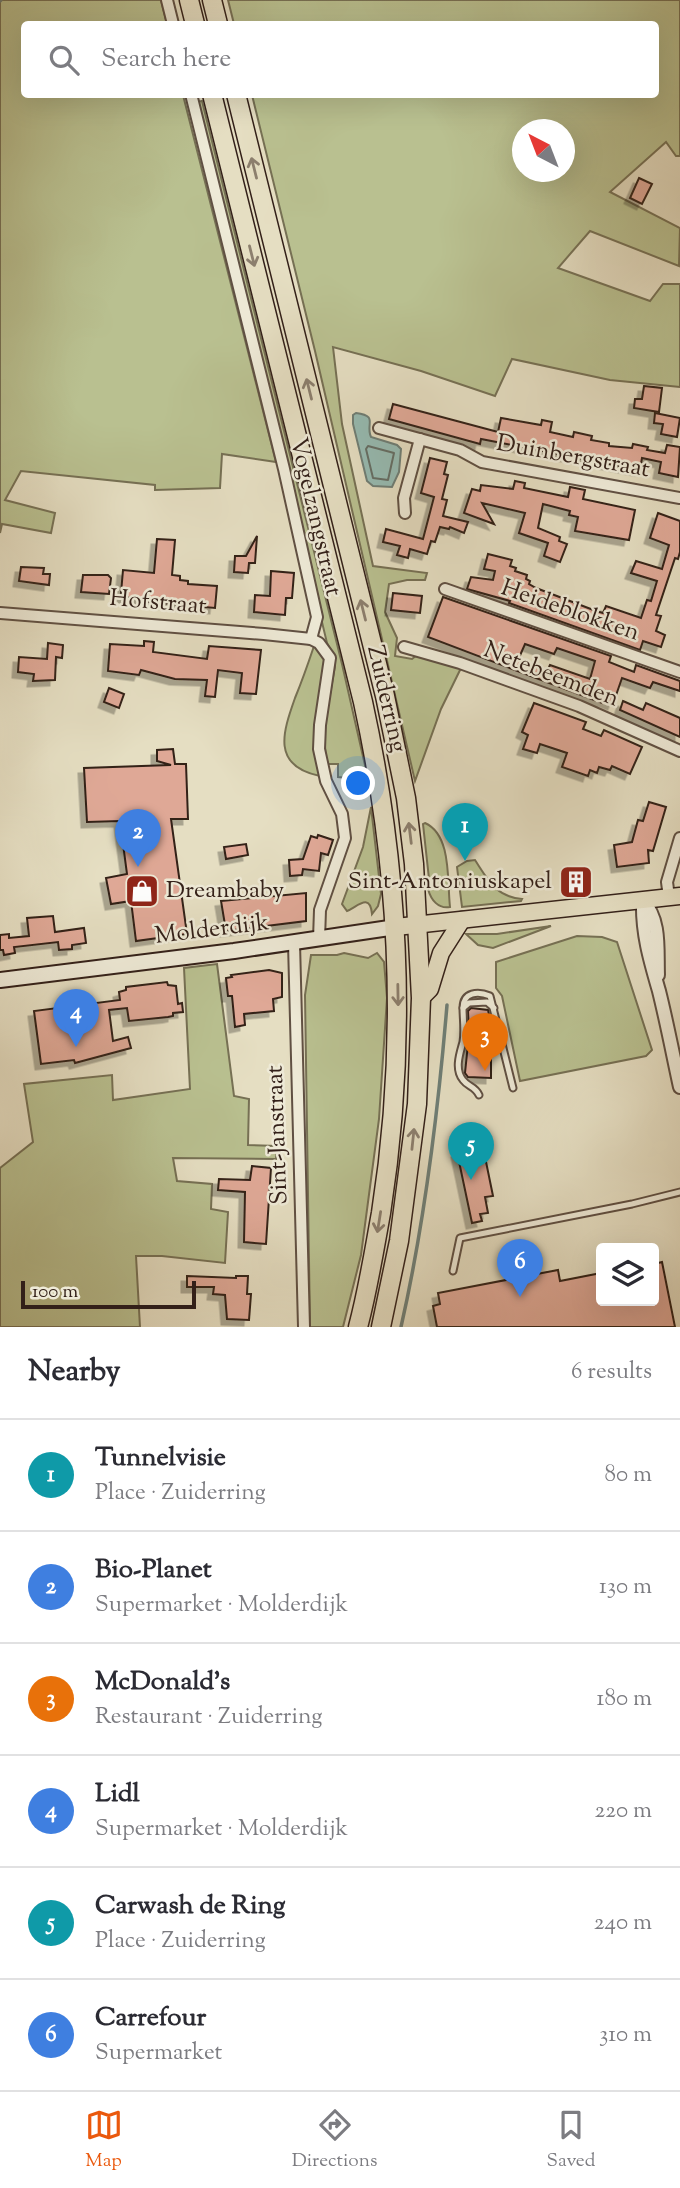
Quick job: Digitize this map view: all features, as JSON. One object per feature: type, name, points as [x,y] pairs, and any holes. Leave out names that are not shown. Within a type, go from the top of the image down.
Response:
[{"type":"highway","points":[[189,0],[194,21]]},
{"type":"highway","points":[[212,0],[217,21]]},
{"type":"highway","name":"Zuiderring","points":[[213,98],[363,702],[385,817],[396,927],[398,1004],[395,1101],[377,1237],[358,1327]]},
{"type":"highway","name":"Zuiderring","points":[[237,98],[385,696],[405,798],[419,925],[421,998],[417,1104],[410,1174],[381,1327]]},
{"type":"main road","name":"Molderdijk","points":[[0,980],[294,943],[396,927],[675,896]]},
{"type":"main road","points":[[421,998],[430,989],[441,953],[462,920]]},
{"type":"street","points":[[167,0],[172,21]]},
{"type":"street","name":"Vogelzangstraat","points":[[192,98],[317,617],[312,639]]},
{"type":"street","name":"Duinbergstraat","points":[[379,428],[460,450],[482,462],[680,498]]},
{"type":"street","points":[[405,513],[404,498],[421,439]]},
{"type":"street","name":"Heideblokken","points":[[445,589],[680,671]]},
{"type":"street","name":"Hofstraat","points":[[0,613],[312,639]]},
{"type":"street","points":[[312,639],[326,649],[330,659],[319,749],[326,781],[341,814],[345,838],[320,910],[318,939]]},
{"type":"street","name":"Netebeemden","points":[[404,647],[460,663],[579,706],[680,751]]},
{"type":"street","points":[[675,896],[667,882],[680,838]]},
{"type":"street","points":[[643,901],[642,923],[648,957],[659,992],[680,1086]]},
{"type":"street","name":"Sint-Janstraat","points":[[294,943],[304,1327]]},
{"type":"lane","points":[[479,1095],[476,1088],[463,1080],[460,1074],[458,1054],[463,1042],[463,1008],[469,1003],[487,1002],[494,1008],[513,1088]]},
{"type":"lane","points":[[453,1271],[460,1238],[680,1192]]},
{"type":"green space","points":[[0,0],[161,0],[166,21],[21,21],[21,98],[184,98],[276,462],[222,454],[220,488],[155,490],[155,485],[21,471],[5,500],[55,513],[51,533],[2,524],[0,533]]},
{"type":"green space","points":[[228,0],[680,0],[680,156],[676,156],[666,142],[610,192],[680,228],[679,266],[590,231],[558,268],[650,301],[663,284],[680,284],[680,387],[610,380],[512,359],[495,396],[421,371],[333,347],[342,424],[373,566],[427,573],[425,580],[389,584],[385,612],[397,638],[395,656],[412,659],[417,655],[461,668],[441,709],[415,781],[253,98],[659,98],[659,21],[233,21]]},
{"type":"green space","points":[[202,101],[369,783],[338,777],[338,764],[326,764],[324,729],[335,666],[334,656],[327,643],[197,102]]},
{"type":"green space","points":[[314,646],[326,658],[315,754],[320,776],[304,771],[294,764],[287,756],[285,746],[287,723]]},
{"type":"green space","points":[[371,807],[381,894],[378,906],[372,914],[371,907],[366,902],[347,911],[342,904],[363,847]]},
{"type":"green space","points":[[425,823],[434,829],[444,848],[450,907],[442,907],[436,903],[428,889]]},
{"type":"green space","points":[[475,860],[499,891],[522,899],[521,901],[462,907],[457,867]]},
{"type":"green space","points":[[551,926],[493,948],[478,945],[466,934],[497,934]]},
{"type":"green space","points":[[577,936],[602,937],[617,942],[652,1050],[646,1056],[520,1081],[502,996],[496,988],[496,962]]},
{"type":"green space","points":[[344,953],[368,958],[377,953],[384,962],[387,998],[379,1119],[361,1255],[343,1327],[310,1327],[305,995],[311,955]]},
{"type":"green space","points":[[217,964],[234,1096],[249,1099],[248,1145],[277,1146],[276,1159],[173,1158],[177,1181],[212,1184],[211,1209],[228,1212],[225,1263],[136,1256],[140,1327],[0,1327],[0,1168],[33,1142],[24,1084],[112,1075],[113,1100],[190,1089],[184,968]]},
{"type":"water","points":[[356,413],[369,418],[371,437],[397,445],[401,449],[399,472],[392,487],[373,486],[367,481],[353,424],[353,415]]},
{"type":"building","points":[[639,178],[652,184],[642,204],[630,198]]},
{"type":"building","points":[[644,386],[662,388],[659,412],[634,408],[635,399],[642,399]]},
{"type":"building","points":[[393,404],[498,432],[501,418],[541,425],[542,420],[552,422],[550,432],[573,437],[574,432],[592,436],[591,440],[609,443],[609,446],[632,448],[633,444],[665,453],[667,445],[680,447],[678,477],[659,473],[661,462],[642,458],[640,470],[481,439],[480,444],[389,419]]},
{"type":"building","points":[[655,413],[680,418],[677,437],[661,434],[663,424],[654,423]]},
{"type":"building","points":[[430,458],[447,462],[444,474],[448,475],[442,499],[447,500],[443,516],[468,522],[464,533],[450,527],[440,527],[427,554],[410,549],[408,558],[397,555],[400,546],[383,542],[386,529],[423,539],[434,497],[421,493]]},
{"type":"building","points":[[515,481],[525,483],[524,488],[568,497],[570,487],[585,490],[583,499],[635,510],[629,540],[575,531],[578,517],[569,515],[570,511],[543,504],[538,528],[560,537],[559,541],[567,544],[560,562],[544,556],[548,543],[519,533],[525,513],[482,503],[494,524],[464,513],[472,489],[480,491],[481,485],[513,489]]},
{"type":"building","points":[[658,513],[680,521],[680,552],[678,559],[675,558],[656,615],[661,616],[656,631],[665,635],[661,647],[643,641],[640,650],[509,603],[510,601],[467,589],[471,577],[493,580],[495,571],[484,569],[488,554],[512,560],[510,566],[527,575],[529,584],[536,588],[603,613],[606,606],[641,618],[647,600],[651,601],[657,581],[631,573],[636,561],[662,569],[669,545],[650,538]]},
{"type":"building","points":[[257,536],[255,563],[249,563],[248,573],[234,572],[235,556],[246,556]]},
{"type":"building","points":[[157,539],[175,540],[172,575],[180,576],[180,580],[188,581],[188,584],[217,586],[215,608],[124,597],[121,593],[123,570],[154,573]]},
{"type":"building","points":[[21,567],[44,568],[43,574],[50,574],[49,585],[19,581]]},
{"type":"building","points":[[271,571],[294,573],[292,598],[286,598],[285,615],[254,612],[255,595],[270,596]]},
{"type":"building","points":[[83,575],[108,575],[111,578],[109,594],[81,592]]},
{"type":"building","points":[[393,593],[422,596],[420,613],[391,610]]},
{"type":"building","points":[[443,597],[611,656],[609,662],[634,672],[636,665],[680,681],[680,691],[653,682],[650,688],[622,678],[613,704],[603,700],[602,703],[428,637]],"holes":[[[525,644],[554,654],[557,648],[595,661],[590,679],[550,665],[547,671],[518,660]]]},
{"type":"building","points":[[144,641],[154,642],[153,652],[207,659],[209,646],[261,650],[256,694],[240,693],[242,673],[218,670],[215,697],[205,696],[207,680],[175,679],[141,670],[139,675],[108,671],[110,644],[144,646]]},
{"type":"building","points":[[48,643],[63,645],[62,658],[56,657],[55,680],[33,681],[34,674],[18,672],[19,657],[47,659]]},
{"type":"building","points":[[109,688],[124,694],[119,708],[104,702]]},
{"type":"building","points":[[623,701],[643,710],[646,703],[680,718],[680,737],[620,710]]},
{"type":"building","points":[[534,703],[586,722],[583,729],[601,736],[604,730],[642,747],[630,774],[612,766],[610,770],[599,767],[597,773],[590,770],[588,776],[562,767],[567,753],[540,744],[537,753],[523,749],[528,735],[522,732]]},
{"type":"building","points":[[173,749],[175,764],[186,764],[188,819],[171,819],[187,934],[136,941],[131,901],[111,904],[106,878],[127,874],[120,821],[87,822],[84,768],[171,765],[157,761],[157,750]]},
{"type":"building","points":[[649,802],[666,807],[653,851],[648,850],[649,863],[617,867],[614,845],[632,842],[638,820],[643,821]]},
{"type":"building","points":[[318,835],[333,840],[328,855],[321,853],[319,871],[303,869],[302,875],[290,876],[289,860],[303,859],[311,836],[317,838]]},
{"type":"building","points":[[246,844],[248,855],[226,859],[224,847]]},
{"type":"building","points":[[306,893],[306,921],[226,931],[221,901]]},
{"type":"building","points":[[53,916],[55,932],[84,928],[86,943],[72,945],[72,949],[59,950],[58,942],[14,947],[15,953],[4,955],[3,950],[0,950],[0,935],[9,934],[9,938],[29,936],[27,918]]},
{"type":"building","points":[[269,970],[282,973],[282,997],[273,999],[274,1011],[244,1014],[245,1025],[235,1027],[232,996],[228,996],[226,978]]},
{"type":"building","points":[[167,982],[168,985],[176,986],[178,1004],[182,1003],[183,1012],[173,1013],[173,1016],[168,1017],[129,1021],[127,1008],[109,1010],[113,1041],[128,1037],[131,1048],[75,1063],[74,1060],[41,1064],[34,1011],[120,1000],[119,992],[126,990],[126,987]]},
{"type":"building","points":[[471,1008],[488,1010],[491,1023],[491,1078],[468,1077],[465,1073],[469,1034],[468,1011]]},
{"type":"building","points":[[467,1150],[468,1156],[484,1152],[493,1196],[485,1197],[488,1213],[480,1214],[482,1221],[472,1223],[457,1152]]},
{"type":"building","points":[[252,1166],[271,1168],[266,1244],[244,1242],[245,1192],[218,1190],[219,1179],[250,1180]]},
{"type":"building","points":[[662,1262],[675,1327],[437,1327],[433,1306],[440,1304],[438,1293],[558,1270],[560,1281],[596,1274],[596,1306],[659,1306],[659,1263]]},
{"type":"building","points":[[187,1276],[248,1276],[247,1294],[251,1294],[249,1320],[227,1319],[225,1295],[213,1294],[214,1287],[187,1287]]},
{"type":"waterway","points":[[401,1327],[430,1167],[447,1005]]},
{"type":"place","name":"Tunnelvisie","points":[[465,861]]},
{"type":"place","name":"Bio-Planet","points":[[138,867]]},
{"type":"place","name":"Sint-Antoniuskapel","points":[[576,882]]},
{"type":"place","name":"Dreambaby","points":[[142,891]]},
{"type":"place","name":"Lidl","points":[[76,1047]]},
{"type":"place","name":"McDonald's","points":[[485,1071]]},
{"type":"place","name":"Carwash de Ring","points":[[471,1180]]},
{"type":"place","name":"Carrefour","points":[[520,1297]]}]
